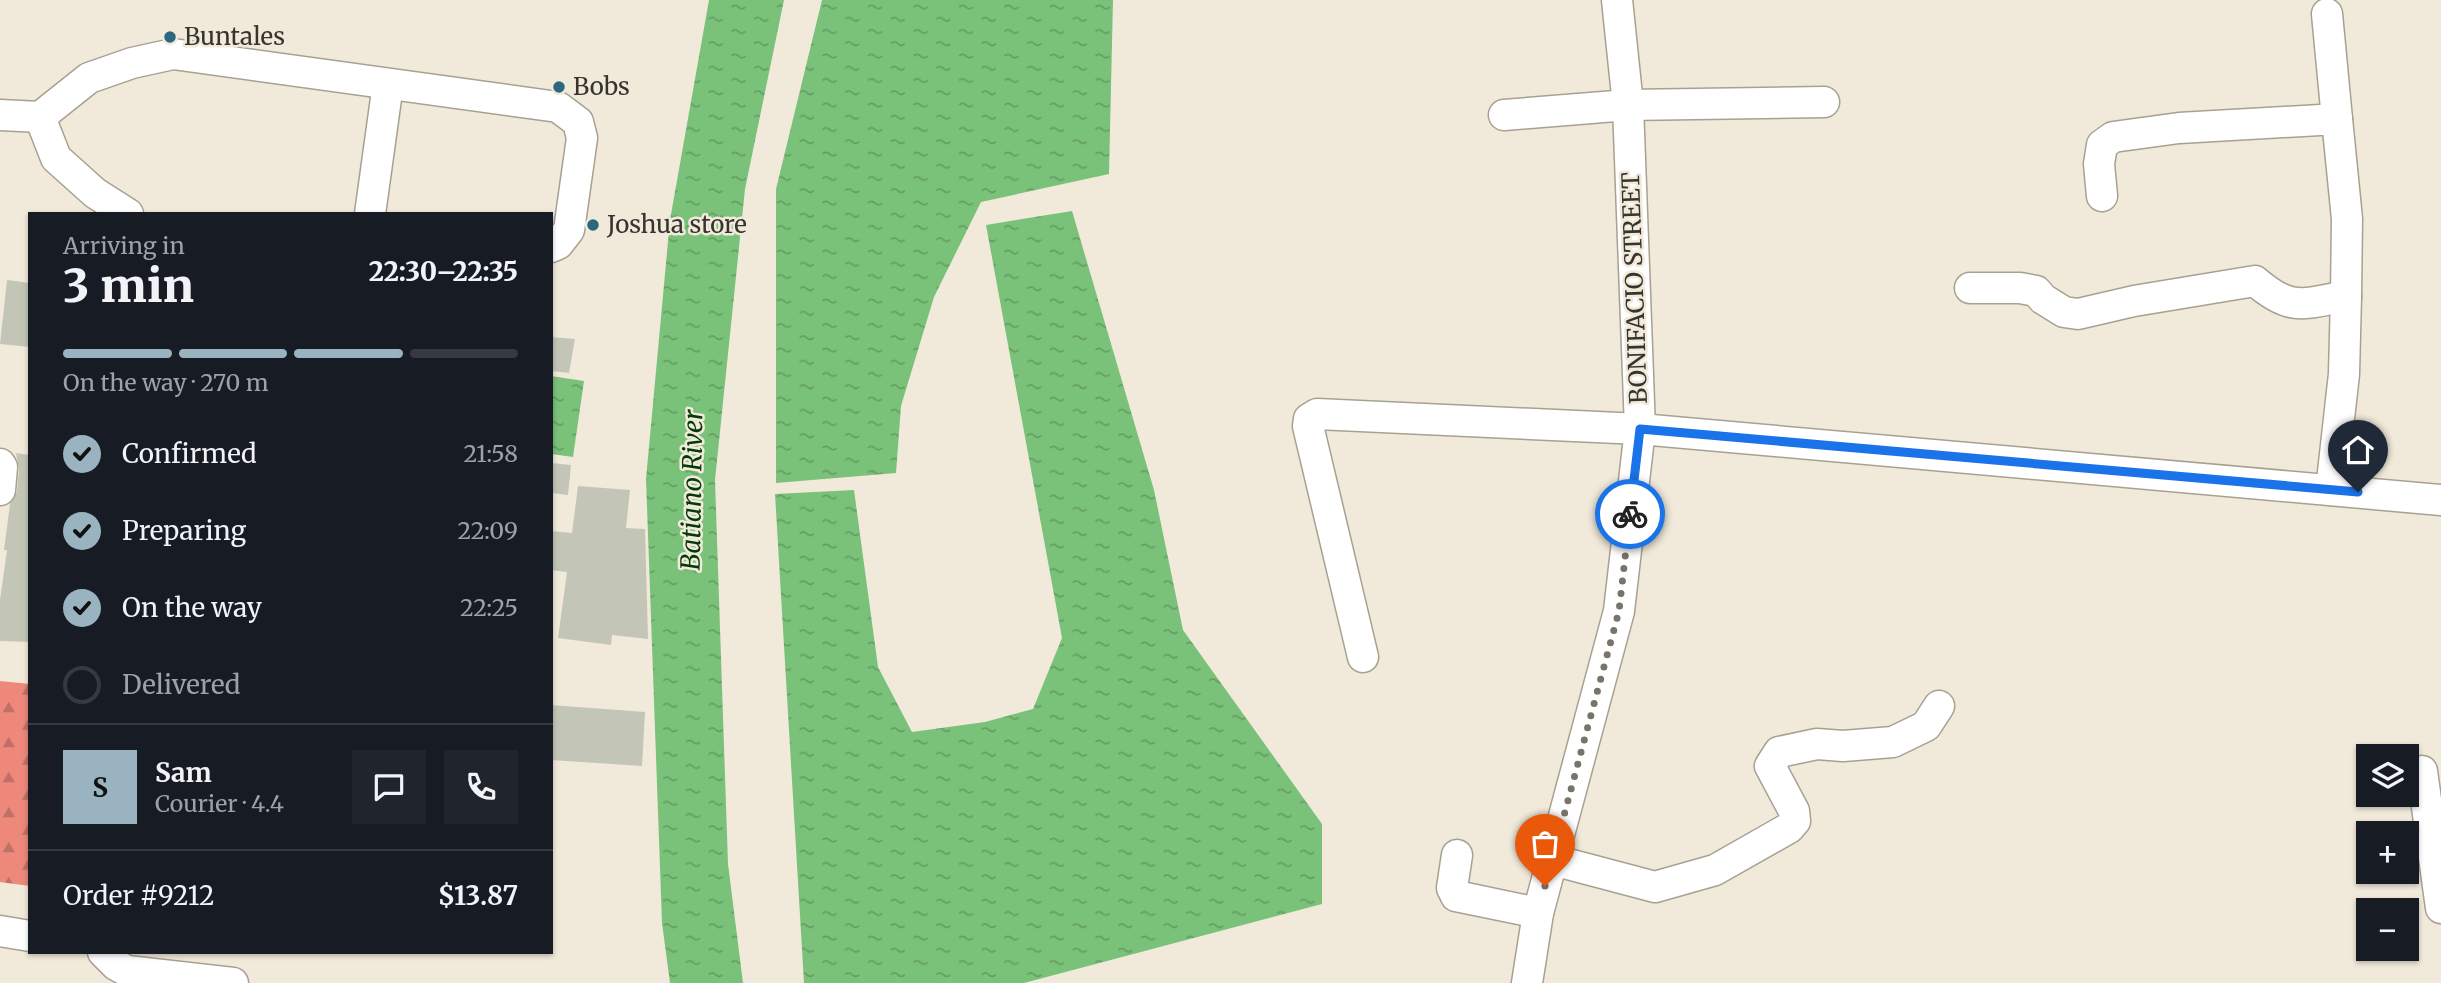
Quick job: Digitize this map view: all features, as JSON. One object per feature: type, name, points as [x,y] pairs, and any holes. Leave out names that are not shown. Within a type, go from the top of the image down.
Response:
[{"type":"street","name":"BONIFACIO STREET","points":[[1527,983],[1538,913],[1619,611],[1640,429],[1628,105],[1617,0]]},
{"type":"street","points":[[2328,14],[2347,219],[2344,374],[2331,490]]},
{"type":"street","points":[[0,115],[40,117],[89,78],[132,63],[173,54],[558,107],[578,122],[582,138],[569,230],[553,246]]},
{"type":"street","points":[[370,212],[388,84]]},
{"type":"street","points":[[1504,115],[1628,105],[1824,102]]},
{"type":"street","points":[[40,117],[56,158],[95,193],[125,212]]},
{"type":"street","points":[[2102,196],[2099,164],[2102,145],[2113,137],[2179,128],[2337,119]]},
{"type":"street","points":[[1970,288],[2020,288],[2036,291],[2043,299],[2064,312],[2078,314],[2134,301],[2255,281],[2274,298],[2300,305],[2346,296]]},
{"type":"street","points":[[1363,657],[1308,426],[1313,416],[1323,414],[1640,429],[2441,499]]},
{"type":"street","points":[[0,464],[0,489]]},
{"type":"street","points":[[1553,860],[1655,887],[1715,870],[1789,828],[1795,821],[1794,811],[1770,766],[1779,752],[1817,744],[1843,746],[1893,743],[1926,726],[1939,706]]},
{"type":"street","points":[[2422,771],[2441,908]]},
{"type":"street","points":[[1457,855],[1452,888],[1455,896],[1538,913]]},
{"type":"street","points":[[0,931],[28,936]]},
{"type":"street","points":[[105,954],[127,971],[233,983]]},
{"type":"green space","points":[[0,681],[28,684],[28,886],[0,882]]},
{"type":"water","name":"Batiano River","points":[[709,0],[784,0],[745,189],[715,480],[728,864],[743,983],[670,983],[662,923],[646,479],[670,220]]},
{"type":"water","points":[[822,0],[1113,0],[1109,174],[981,202],[934,297],[901,406],[896,473],[776,483],[776,189]]},
{"type":"water","points":[[1072,211],[1154,490],[1183,630],[1322,824],[1322,904],[1024,983],[804,983],[775,494],[854,490],[878,667],[912,732],[985,722],[1033,709],[1062,638],[986,225]]},
{"type":"water","points":[[553,376],[584,381],[573,457],[553,454]]},
{"type":"building","points":[[7,280],[28,283],[28,347],[0,344]]},
{"type":"building","points":[[553,337],[575,339],[569,373],[553,371]]},
{"type":"building","points":[[16,453],[28,455],[28,642],[0,641],[0,600],[7,550],[4,550],[10,504],[17,492],[19,469]]},
{"type":"building","points":[[553,463],[571,465],[568,495],[553,493]]},
{"type":"building","points":[[578,486],[630,490],[626,528],[645,529],[648,639],[612,635],[611,645],[558,638],[567,572],[553,570],[553,531],[572,533]]},
{"type":"building","points":[[553,705],[645,712],[642,766],[553,760]]},
{"type":"way so far","points":[[1545,886],[1619,611],[1630,514]]},
{"type":"place","name":"Buntales","points":[[170,37]]},
{"type":"place","name":"Bobs","points":[[559,87]]},
{"type":"place","name":"Joshua store","points":[[593,225]]},
{"type":"route","points":[[1630,514],[1640,429],[2358,492]]}]
